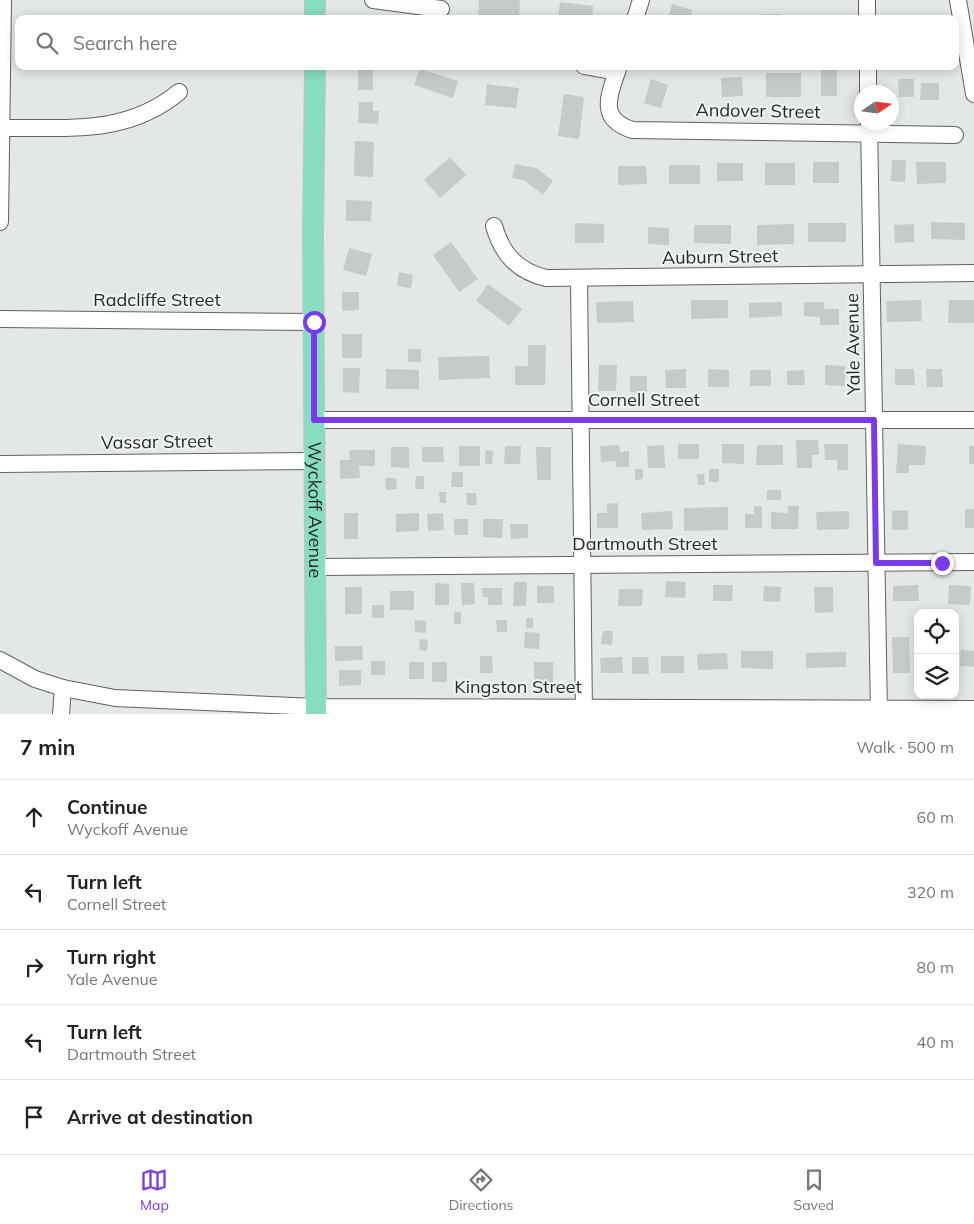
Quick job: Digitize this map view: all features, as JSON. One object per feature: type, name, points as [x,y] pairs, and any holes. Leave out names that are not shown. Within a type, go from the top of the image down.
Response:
[{"type":"main road","points":[[315,0],[315,15]]},
{"type":"main road","name":"Wyckoff Avenue","points":[[315,70],[314,461],[317,567],[316,711]]},
{"type":"street","points":[[0,222],[3,0]]},
{"type":"street","points":[[373,0],[442,9]]},
{"type":"street","points":[[636,15],[641,0]]},
{"type":"street","points":[[866,0],[867,15]]},
{"type":"street","points":[[958,0],[974,94]]},
{"type":"street","name":"Andover Street","points":[[618,70],[607,98],[608,106],[617,122],[633,130],[854,128]]},
{"type":"street","points":[[868,70],[868,85]]},
{"type":"street","points":[[1,128],[94,127],[114,124],[152,111],[179,92]]},
{"type":"street","name":"Yale Avenue","points":[[869,130],[879,711]]},
{"type":"street","name":"Andover Street","points":[[894,130],[955,135]]},
{"type":"street","name":"Auburn Street","points":[[494,226],[505,252],[522,269],[546,278],[974,273]]},
{"type":"street","points":[[579,278],[584,711]]},
{"type":"street","name":"Radcliffe Street","points":[[0,319],[314,322]]},
{"type":"street","name":"Cornell Street","points":[[314,420],[974,420]]},
{"type":"street","name":"Vassar Street","points":[[0,464],[314,461]]},
{"type":"street","name":"Dartmouth Street","points":[[317,567],[974,562]]},
{"type":"street","name":"Kingston Street","points":[[0,660],[35,679],[63,688],[114,698],[316,711],[879,711],[973,709]]},
{"type":"street","points":[[61,714],[63,688]]},
{"type":"building","points":[[479,0],[520,0],[519,15],[478,15]]},
{"type":"building","points":[[560,2],[593,6],[592,15],[558,15]]},
{"type":"building","points":[[672,4],[692,10],[691,15],[669,15]]},
{"type":"building","points":[[358,70],[373,70],[373,90],[358,90]]},
{"type":"building","points":[[420,70],[458,81],[453,98],[414,85]]},
{"type":"building","points":[[821,70],[837,70],[837,96],[821,96]]},
{"type":"building","points":[[766,73],[801,73],[801,97],[766,97]]},
{"type":"building","points":[[742,77],[743,96],[722,97],[721,78]]},
{"type":"building","points":[[651,79],[668,85],[661,108],[644,103]]},
{"type":"building","points":[[898,79],[914,79],[914,97],[899,97]]},
{"type":"building","points":[[921,83],[939,83],[939,100],[920,100]]},
{"type":"building","points":[[487,84],[519,88],[516,108],[485,105]]},
{"type":"building","points":[[564,94],[584,97],[579,139],[558,136]]},
{"type":"building","points":[[359,102],[373,102],[373,111],[379,111],[378,124],[358,123]]},
{"type":"building","points":[[355,141],[374,142],[373,177],[354,176]]},
{"type":"building","points":[[450,157],[466,175],[440,198],[424,180]]},
{"type":"building","points":[[892,160],[906,160],[905,182],[891,181]]},
{"type":"building","points":[[813,162],[839,162],[839,183],[813,183]]},
{"type":"building","points":[[916,162],[946,162],[946,183],[917,184]]},
{"type":"building","points":[[717,163],[743,163],[743,181],[717,181]]},
{"type":"building","points":[[765,163],[795,163],[795,185],[765,185]]},
{"type":"building","points":[[515,164],[536,168],[553,181],[543,195],[524,180],[512,178]]},
{"type":"building","points":[[669,165],[700,165],[700,184],[669,184]]},
{"type":"building","points":[[618,166],[646,166],[647,184],[618,185]]},
{"type":"building","points":[[346,200],[372,201],[371,221],[346,221]]},
{"type":"building","points":[[931,222],[965,223],[965,240],[931,239]]},
{"type":"building","points":[[575,223],[604,224],[604,243],[575,243]]},
{"type":"building","points":[[808,223],[846,223],[846,242],[808,242]]},
{"type":"building","points":[[794,224],[794,244],[757,245],[757,225]]},
{"type":"building","points":[[914,224],[914,242],[895,243],[894,225]]},
{"type":"building","points":[[694,225],[731,225],[731,244],[694,243]]},
{"type":"building","points":[[648,227],[669,228],[669,245],[648,244]]},
{"type":"building","points":[[451,242],[478,279],[459,292],[433,255]]},
{"type":"building","points":[[349,248],[372,254],[366,276],[343,270]]},
{"type":"building","points":[[399,272],[413,275],[411,288],[397,286]]},
{"type":"building","points":[[488,284],[522,309],[509,326],[476,301]]},
{"type":"building","points":[[342,292],[359,292],[359,310],[342,311]]},
{"type":"building","points":[[691,300],[728,300],[728,318],[691,319]]},
{"type":"building","points":[[921,300],[922,321],[887,322],[886,301]]},
{"type":"building","points":[[949,300],[974,300],[974,323],[948,323]]},
{"type":"building","points":[[633,301],[634,322],[597,323],[596,302]]},
{"type":"building","points":[[782,302],[782,316],[749,318],[749,303]]},
{"type":"building","points":[[804,302],[824,302],[824,309],[839,309],[839,325],[820,325],[820,317],[804,316]]},
{"type":"building","points":[[342,334],[362,334],[362,358],[342,358]]},
{"type":"building","points":[[528,345],[546,345],[545,385],[515,385],[515,366],[528,366]]},
{"type":"building","points":[[408,349],[421,349],[421,362],[408,362]]},
{"type":"building","points":[[489,356],[490,378],[439,380],[438,357]]},
{"type":"building","points":[[599,365],[617,365],[616,391],[598,391]]},
{"type":"building","points":[[825,365],[845,366],[845,386],[825,385]]},
{"type":"building","points":[[343,368],[360,368],[359,393],[343,392]]},
{"type":"building","points":[[386,369],[419,370],[419,389],[386,389]]},
{"type":"building","points":[[686,369],[686,388],[666,388],[665,370]]},
{"type":"building","points":[[708,369],[729,370],[729,387],[708,387]]},
{"type":"building","points":[[895,369],[914,369],[915,385],[895,385]]},
{"type":"building","points":[[926,369],[942,369],[943,387],[927,387]]},
{"type":"building","points":[[750,370],[771,370],[771,386],[750,386]]},
{"type":"building","points":[[804,370],[805,385],[787,385],[787,371]]},
{"type":"building","points":[[630,376],[647,376],[647,392],[630,392]]},
{"type":"building","points":[[796,440],[818,440],[819,455],[812,455],[812,468],[797,468]]},
{"type":"building","points":[[678,444],[699,444],[699,459],[678,459]]},
{"type":"building","points":[[722,444],[744,444],[744,464],[722,463]]},
{"type":"building","points":[[824,444],[848,444],[848,470],[837,470],[837,460],[825,460]]},
{"type":"building","points":[[898,444],[926,446],[925,465],[909,465],[909,473],[896,473]]},
{"type":"building","points":[[619,445],[620,452],[629,451],[629,467],[616,467],[616,461],[601,462],[600,446]]},
{"type":"building","points":[[664,445],[665,468],[648,468],[647,446]]},
{"type":"building","points":[[757,445],[783,445],[783,465],[756,465]]},
{"type":"building","points":[[459,446],[480,446],[480,466],[459,466]]},
{"type":"building","points":[[505,446],[521,446],[520,464],[504,464]]},
{"type":"building","points":[[969,446],[974,446],[974,464],[969,464]]},
{"type":"building","points":[[391,447],[409,447],[409,468],[391,467]]},
{"type":"building","points":[[422,447],[443,447],[444,462],[422,462]]},
{"type":"building","points":[[536,447],[551,447],[551,480],[537,480]]},
{"type":"building","points":[[349,450],[375,450],[375,466],[359,466],[360,478],[340,479],[340,460],[350,460]]},
{"type":"building","points":[[486,450],[493,451],[492,464],[485,464]]},
{"type":"building","points":[[635,469],[643,469],[643,479],[635,480]]},
{"type":"building","points":[[709,469],[719,469],[719,482],[709,482]]},
{"type":"building","points":[[452,472],[463,472],[463,487],[451,487]]},
{"type":"building","points":[[697,474],[704,474],[705,485],[698,485]]},
{"type":"building","points":[[416,476],[424,476],[424,489],[415,489]]},
{"type":"building","points":[[385,478],[396,478],[397,489],[386,490]]},
{"type":"building","points":[[767,490],[781,490],[781,500],[767,500]]},
{"type":"building","points":[[439,492],[446,492],[446,503],[440,503]]},
{"type":"building","points":[[466,493],[476,493],[477,505],[467,505]]},
{"type":"building","points":[[618,503],[618,528],[597,528],[597,513],[607,513],[607,504]]},
{"type":"building","points":[[754,506],[762,506],[762,528],[745,528],[745,514],[754,514]]},
{"type":"building","points":[[788,506],[799,506],[798,529],[771,529],[771,512],[788,513]]},
{"type":"building","points":[[728,507],[728,530],[684,531],[684,508]]},
{"type":"building","points":[[965,509],[974,509],[974,528],[965,528]]},
{"type":"building","points":[[908,510],[908,530],[892,530],[892,511]]},
{"type":"building","points":[[672,511],[673,529],[642,530],[641,513]]},
{"type":"building","points":[[849,511],[849,529],[817,530],[816,512]]},
{"type":"building","points":[[344,513],[358,513],[358,539],[344,539]]},
{"type":"building","points":[[419,513],[419,531],[396,532],[396,514]]},
{"type":"building","points":[[443,513],[444,530],[428,531],[427,514]]},
{"type":"building","points":[[454,519],[468,519],[468,535],[454,535]]},
{"type":"building","points":[[483,519],[503,519],[502,538],[483,537]]},
{"type":"building","points":[[510,524],[528,524],[528,538],[511,539]]},
{"type":"building","points":[[666,581],[686,582],[685,598],[665,597]]},
{"type":"building","points":[[514,582],[527,582],[526,606],[513,606]]},
{"type":"building","points":[[435,583],[449,584],[449,605],[435,605]]},
{"type":"building","points":[[461,583],[474,583],[475,604],[462,605]]},
{"type":"building","points":[[713,585],[733,585],[732,601],[713,601]]},
{"type":"building","points":[[918,585],[919,601],[893,601],[893,586]]},
{"type":"building","points":[[949,585],[971,586],[970,605],[948,604]]},
{"type":"building","points":[[537,586],[554,586],[554,603],[537,603]]},
{"type":"building","points":[[764,586],[781,587],[780,602],[763,601]]},
{"type":"building","points":[[345,587],[362,587],[362,614],[345,614]]},
{"type":"building","points":[[814,587],[833,587],[833,612],[815,613]]},
{"type":"building","points":[[482,588],[502,588],[502,605],[488,605],[488,597],[483,597]]},
{"type":"building","points":[[619,589],[643,589],[642,606],[618,606]]},
{"type":"building","points":[[390,591],[414,591],[414,610],[390,610]]},
{"type":"building","points":[[372,605],[384,605],[384,618],[372,618]]},
{"type":"building","points":[[454,612],[461,612],[461,624],[454,624]]},
{"type":"building","points":[[526,618],[533,618],[533,628],[526,628]]},
{"type":"building","points":[[415,620],[426,621],[426,633],[415,632]]},
{"type":"building","points":[[496,620],[507,620],[507,632],[497,632]]},
{"type":"building","points":[[603,631],[613,631],[612,645],[601,644]]},
{"type":"building","points":[[525,632],[540,633],[539,649],[524,648]]},
{"type":"building","points":[[892,637],[909,637],[910,673],[893,673]]},
{"type":"building","points":[[420,639],[428,640],[427,651],[419,650]]},
{"type":"building","points":[[335,646],[362,646],[363,660],[335,661]]},
{"type":"building","points":[[961,650],[974,651],[974,667],[960,666]]},
{"type":"building","points":[[741,651],[773,651],[773,669],[741,668]]},
{"type":"building","points":[[846,652],[846,667],[806,668],[806,653]]},
{"type":"building","points":[[727,653],[728,669],[698,670],[697,654]]},
{"type":"building","points":[[480,656],[492,656],[493,673],[480,673]]},
{"type":"building","points":[[661,656],[684,656],[684,673],[661,673]]},
{"type":"building","points":[[622,657],[623,673],[601,673],[600,658]]},
{"type":"building","points":[[632,657],[648,657],[649,674],[632,674]]},
{"type":"building","points":[[371,661],[385,661],[385,675],[371,675]]},
{"type":"building","points":[[409,662],[424,662],[424,679],[409,679]]},
{"type":"building","points":[[432,662],[447,662],[447,682],[432,682]]},
{"type":"building","points":[[534,662],[553,662],[553,683],[534,683]]},
{"type":"building","points":[[339,670],[361,670],[361,685],[339,686]]},
{"type":"route","points":[[314,322],[314,420],[874,420],[876,563],[942,563]]}]
